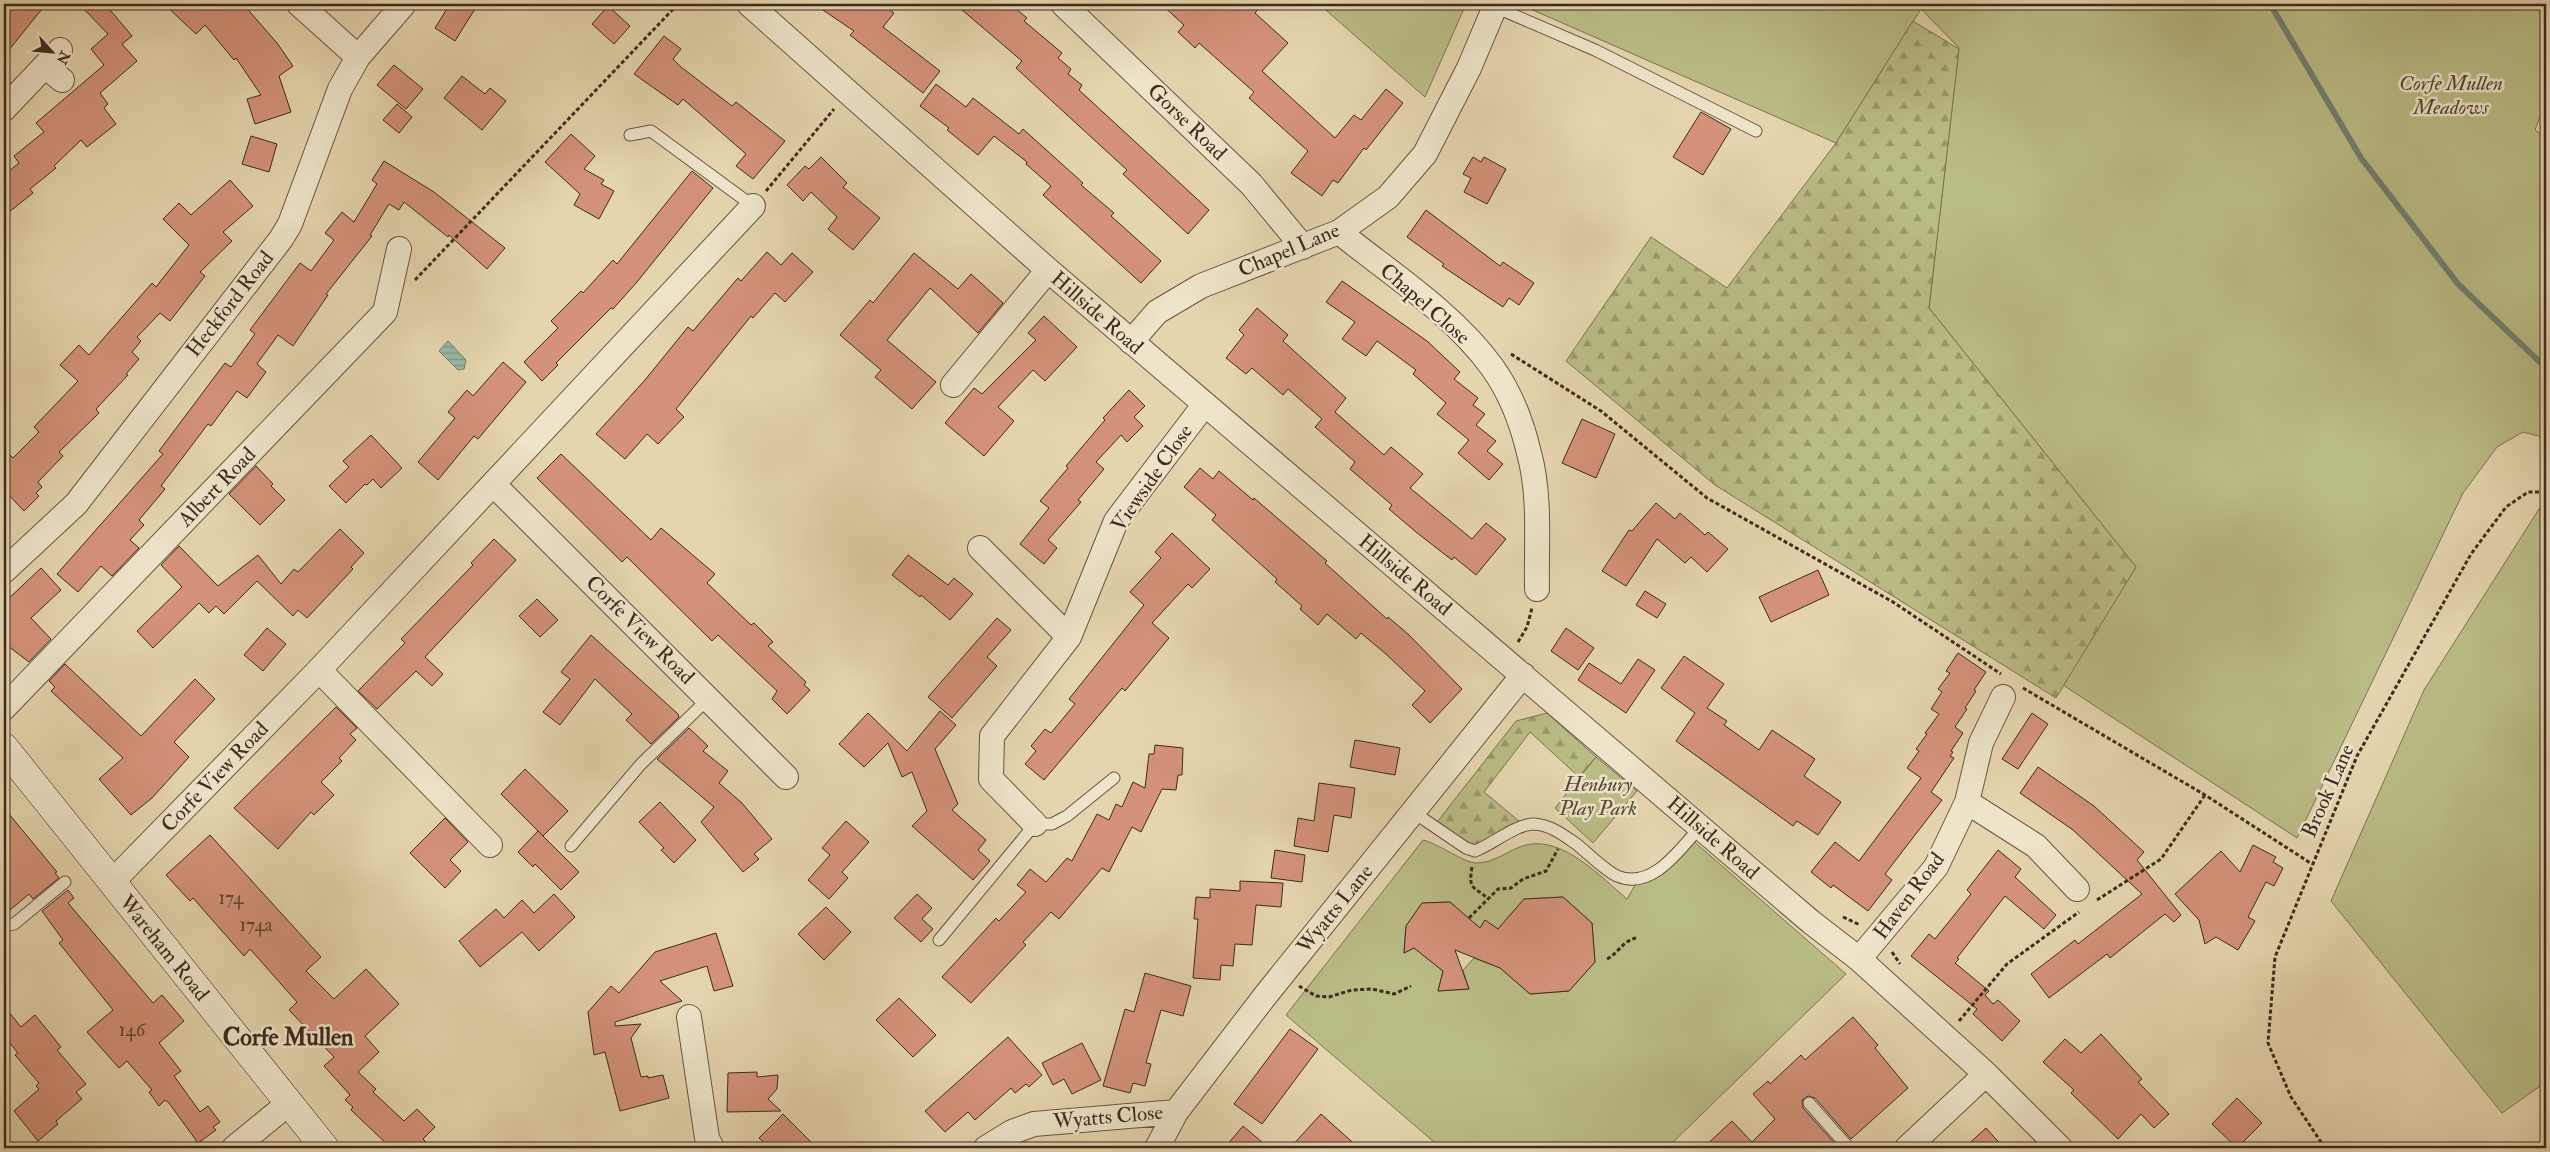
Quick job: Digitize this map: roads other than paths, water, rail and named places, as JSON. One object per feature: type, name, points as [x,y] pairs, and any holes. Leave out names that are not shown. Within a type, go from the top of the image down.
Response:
[{"type":"street","points":[[299,4],[358,57]]},
{"type":"street","name":"Heckford Road","points":[[4,571],[76,504],[281,239],[290,224],[340,89],[358,57],[404,4]]},
{"type":"street","name":"Hillside Road","points":[[749,4],[1130,342],[1811,922],[1859,959],[1944,1038],[1986,1074],[2060,1148]]},
{"type":"street","name":"Gorse Road","points":[[1063,4],[1251,184],[1303,247]]},
{"type":"street","name":"Chapel Lane","points":[[1130,342],[1157,312],[1201,286],[1339,232],[1388,197],[1426,154],[1469,68],[1495,6]]},
{"type":"street","points":[[4,109],[56,65]]},
{"type":"street","name":"Corfe View Road","points":[[111,883],[319,670],[754,206]]},
{"type":"street","name":"Chapel Close","points":[[1339,232],[1452,322],[1492,367],[1514,406],[1531,463],[1536,508],[1537,589]]},
{"type":"street","name":"Albert Road","points":[[4,708],[385,312],[400,249]]},
{"type":"street","points":[[953,385],[1048,270]]},
{"type":"street","name":"Viewside Close","points":[[1035,824],[991,780],[992,736],[1069,637],[1116,521],[1205,404]]},
{"type":"street","name":"Corfe View Road","points":[[493,484],[786,777]]},
{"type":"street","points":[[980,548],[1069,637]]},
{"type":"street","name":"Wyatts Lane","points":[[1157,1148],[1176,1112],[1283,973],[1414,812],[1515,668]]},
{"type":"street","points":[[319,670],[490,845]]},
{"type":"street","name":"Haven Road","points":[[1859,959],[1936,867],[1967,802],[1981,743],[2010,687]]},
{"type":"street","name":"Wareham Road","points":[[4,747],[111,883],[326,1148]]},
{"type":"street","points":[[1967,802],[2036,846],[2082,901]]},
{"type":"street","points":[[689,1017],[707,1138],[712,1148]]},
{"type":"street","points":[[1907,1148],[1986,1074]]},
{"type":"street","points":[[234,1148],[289,1103]]},
{"type":"street","name":"Wyatts Close","points":[[986,1148],[1012,1132],[1034,1124],[1176,1112]]},
{"type":"lane","points":[[1495,6],[1595,50],[1756,131]]},
{"type":"lane","points":[[630,135],[651,131],[754,206]]},
{"type":"lane","points":[[571,846],[641,764],[708,699]]},
{"type":"lane","points":[[939,940],[1035,824],[1052,824],[1067,816],[1114,778]]},
{"type":"lane","points":[[1414,812],[1466,848],[1475,851],[1501,839],[1515,828],[1532,824],[1550,828],[1564,836],[1617,876],[1638,880],[1662,868],[1700,827]]},
{"type":"lane","points":[[4,926],[14,924],[65,882]]},
{"type":"lane","points":[[1809,1103],[1849,1148]]},
{"type":"waterway","points":[[2270,4],[2361,158],[2458,284],[2546,368]]},
{"type":"district","name":"Corfe Mullen","points":[[288,1037]]},
{"type":"park label","name":"Corfe Mullen Meadows","points":[[2451,95]]},
{"type":"park label","name":"Henbury Play Park","points":[[1598,796]]}]
